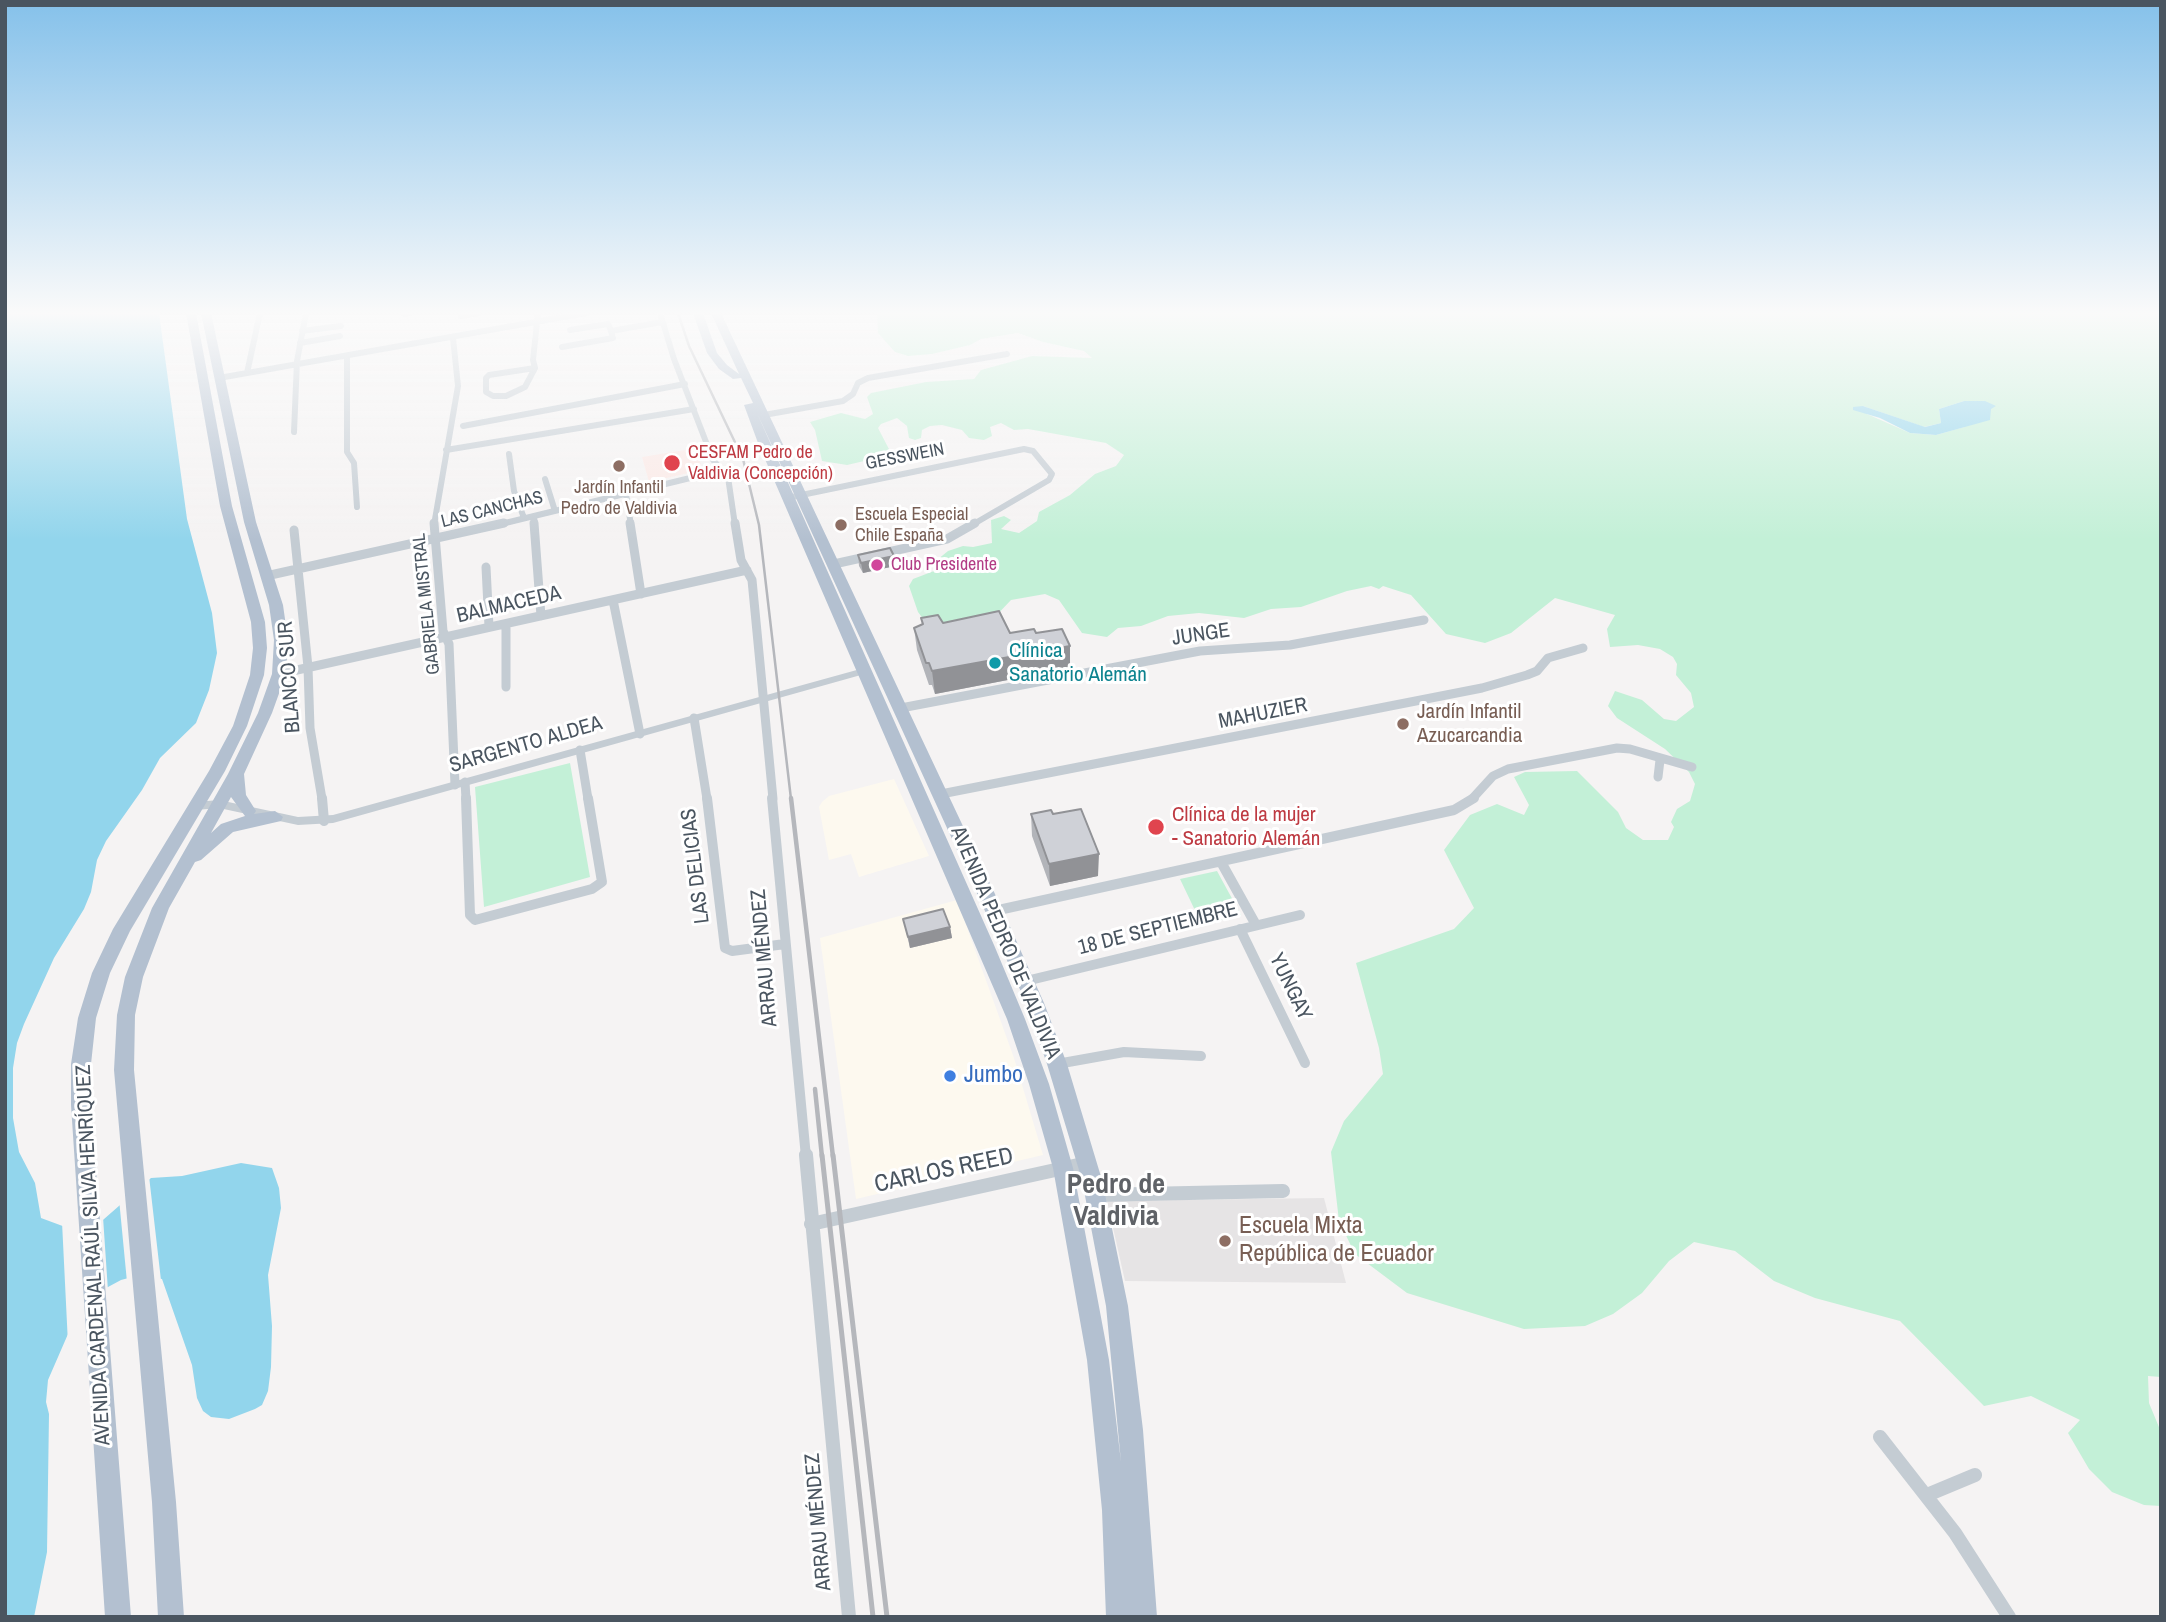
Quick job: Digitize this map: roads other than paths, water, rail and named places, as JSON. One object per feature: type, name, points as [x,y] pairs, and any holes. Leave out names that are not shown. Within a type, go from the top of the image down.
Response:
[{"type":"main road","name":"AVENIDA CARDENAL RAÚL SILVA HENRÍQUEZ","points":[[118,1616],[82,1120],[81,1064],[87,1018],[95,991],[128,918],[196,806],[240,726],[253,688],[260,648],[258,622],[226,506],[205,389]]},
{"type":"main road","name":"AVENIDA CARDENAL RAÚL SILVA HENRÍQUEZ","points":[[171,1617],[164,1502],[123,1052],[129,996],[146,942],[181,870],[236,774],[265,713],[279,674],[281,628],[250,522],[221,389]]},
{"type":"main road","name":"AVENIDA PEDRO DE VALDIVIA","points":[[743,389],[794,496],[834,564],[1026,981],[1057,1064],[1095,1195],[1120,1333],[1138,1513],[1144,1617]]},
{"type":"main road","name":"AVENIDA PEDRO DE VALDIVIA","points":[[750,389],[764,415],[864,671],[979,930],[1028,1050],[1063,1168],[1084,1270],[1103,1399],[1114,1510],[1119,1617]]},
{"type":"main road","points":[[864,671],[878,660]]},
{"type":"main road","points":[[864,671],[886,676]]},
{"type":"main road","points":[[885,718],[901,708]]},
{"type":"main road","points":[[236,774],[237,795],[248,811]]},
{"type":"main road","points":[[917,790],[927,794],[941,794]]},
{"type":"main road","points":[[181,870],[227,828],[247,821],[275,817]]},
{"type":"main road","points":[[967,904],[994,911]]},
{"type":"main road","points":[[979,930],[994,911]]},
{"type":"street","points":[[294,432],[296,389]]},
{"type":"street","points":[[347,389],[347,452],[354,463],[357,507]]},
{"type":"street","name":"GABRIELA MISTRAL","points":[[457,389],[435,510],[443,631],[449,643],[470,915],[475,919],[481,920],[592,889],[602,882],[580,750]]},
{"type":"street","points":[[486,389],[486,392],[500,396],[517,393],[523,389]]},
{"type":"street","points":[[463,426],[660,389]]},
{"type":"street","name":"ARRAU MÉNDEZ","points":[[687,389],[714,462],[728,477],[741,560],[752,580],[849,1617]]},
{"type":"street","points":[[764,415],[843,401],[855,389]]},
{"type":"street","points":[[446,450],[694,409]]},
{"type":"street","name":"GESSWEIN","points":[[794,496],[1029,449],[1052,474],[1049,480],[947,538],[834,564]]},
{"type":"street","points":[[509,454],[514,491],[529,517],[541,616]]},
{"type":"street","name":"LAS CANCHAS","points":[[267,576],[438,539],[723,470]]},
{"type":"street","points":[[545,479],[555,511]]},
{"type":"street","points":[[626,494],[642,594]]},
{"type":"street","name":"BLANCO SUR","points":[[294,530],[308,667],[310,728],[321,783],[324,821]]},
{"type":"street","points":[[486,567],[489,627]]},
{"type":"street","name":"BALMACEDA","points":[[279,674],[747,570]]},
{"type":"street","points":[[613,600],[640,734]]},
{"type":"street","name":"JUNGE","points":[[901,708],[1200,651],[1290,645],[1424,620]]},
{"type":"street","points":[[506,624],[506,687]]},
{"type":"street","name":"MAHUZIER","points":[[941,794],[1482,688],[1527,675],[1537,671],[1548,658],[1583,648]]},
{"type":"street","name":"SARGENTO ALDEA","points":[[196,806],[219,804],[298,821],[324,821],[864,671]]},
{"type":"street","name":"LAS DELICIAS","points":[[694,718],[708,803],[725,948],[732,951],[785,944]]},
{"type":"street","points":[[994,911],[1454,810],[1470,803],[1493,776],[1508,769],[1617,748],[1692,766]]},
{"type":"street","points":[[1658,777],[1660,760]]},
{"type":"street","points":[[1221,862],[1256,925]]},
{"type":"street","name":"18 DE SEPTIEMBRE","points":[[1026,981],[1300,915]]},
{"type":"street","name":"YUNGAY","points":[[1240,929],[1305,1063]]},
{"type":"street","points":[[1057,1064],[1124,1052],[1201,1056]]},
{"type":"street","name":"CARLOS REED","points":[[811,1224],[1087,1163]]},
{"type":"street","points":[[1095,1195],[1283,1191]]},
{"type":"street","points":[[1880,1437],[1927,1495],[2009,1617]]},
{"type":"street","points":[[1927,1495],[1975,1475]]},
{"type":"water","points":[[5,389],[169,389],[187,519],[212,613],[217,653],[209,690],[196,723],[160,758],[142,790],[106,841],[97,860],[91,892],[84,909],[54,958],[24,1024],[17,1043],[13,1068],[13,1118],[19,1152],[35,1183],[41,1218],[68,1228],[96,1226],[151,1178],[182,1176],[241,1163],[272,1168],[279,1188],[281,1208],[268,1275],[272,1326],[268,1391],[262,1405],[255,1409],[229,1419],[211,1417],[203,1411],[197,1398],[192,1365],[162,1279],[136,1276],[121,1280],[95,1294],[78,1311],[48,1380],[47,1552],[34,1617],[5,1617]]},
{"type":"water","points":[[1964,401],[1985,401],[1996,406],[1991,409],[1990,420],[1936,435],[1910,433],[1880,418],[1853,410],[1853,407],[1863,406],[1925,427],[1941,423],[1939,409]]},
{"type":"railway","points":[[709,389],[743,459],[759,525],[791,799]]},
{"type":"railway","points":[[791,798],[833,1157]]},
{"type":"railway","points":[[815,1089],[822,1157]]},
{"type":"railway","points":[[822,1155],[873,1617]]},
{"type":"railway","points":[[833,1155],[887,1617]]},
{"type":"place","name":"CESFAM Pedro de Valdivia (Concepción)","points":[[672,463]]},
{"type":"place","name":"Jardín Infantil Pedro de Valdivia","points":[[619,466]]},
{"type":"place","name":"Escuela Especial Chile España","points":[[841,525]]},
{"type":"place","name":"Club Presidente","points":[[877,565]]},
{"type":"place","name":"Clínica Sanatorio Alemán","points":[[995,663]]},
{"type":"place","name":"Jardín Infantil Azucarcandia","points":[[1403,724]]},
{"type":"place","name":"Clínica de la mujer - Sanatorio Alemán","points":[[1156,827]]},
{"type":"place","name":"Jumbo","points":[[950,1076]]},
{"type":"place","name":"Escuela Mixta República de Ecuador","points":[[1225,1241]]},
{"type":"district","name":"Pedro de Valdivia","points":[[1116,1201]]}]
